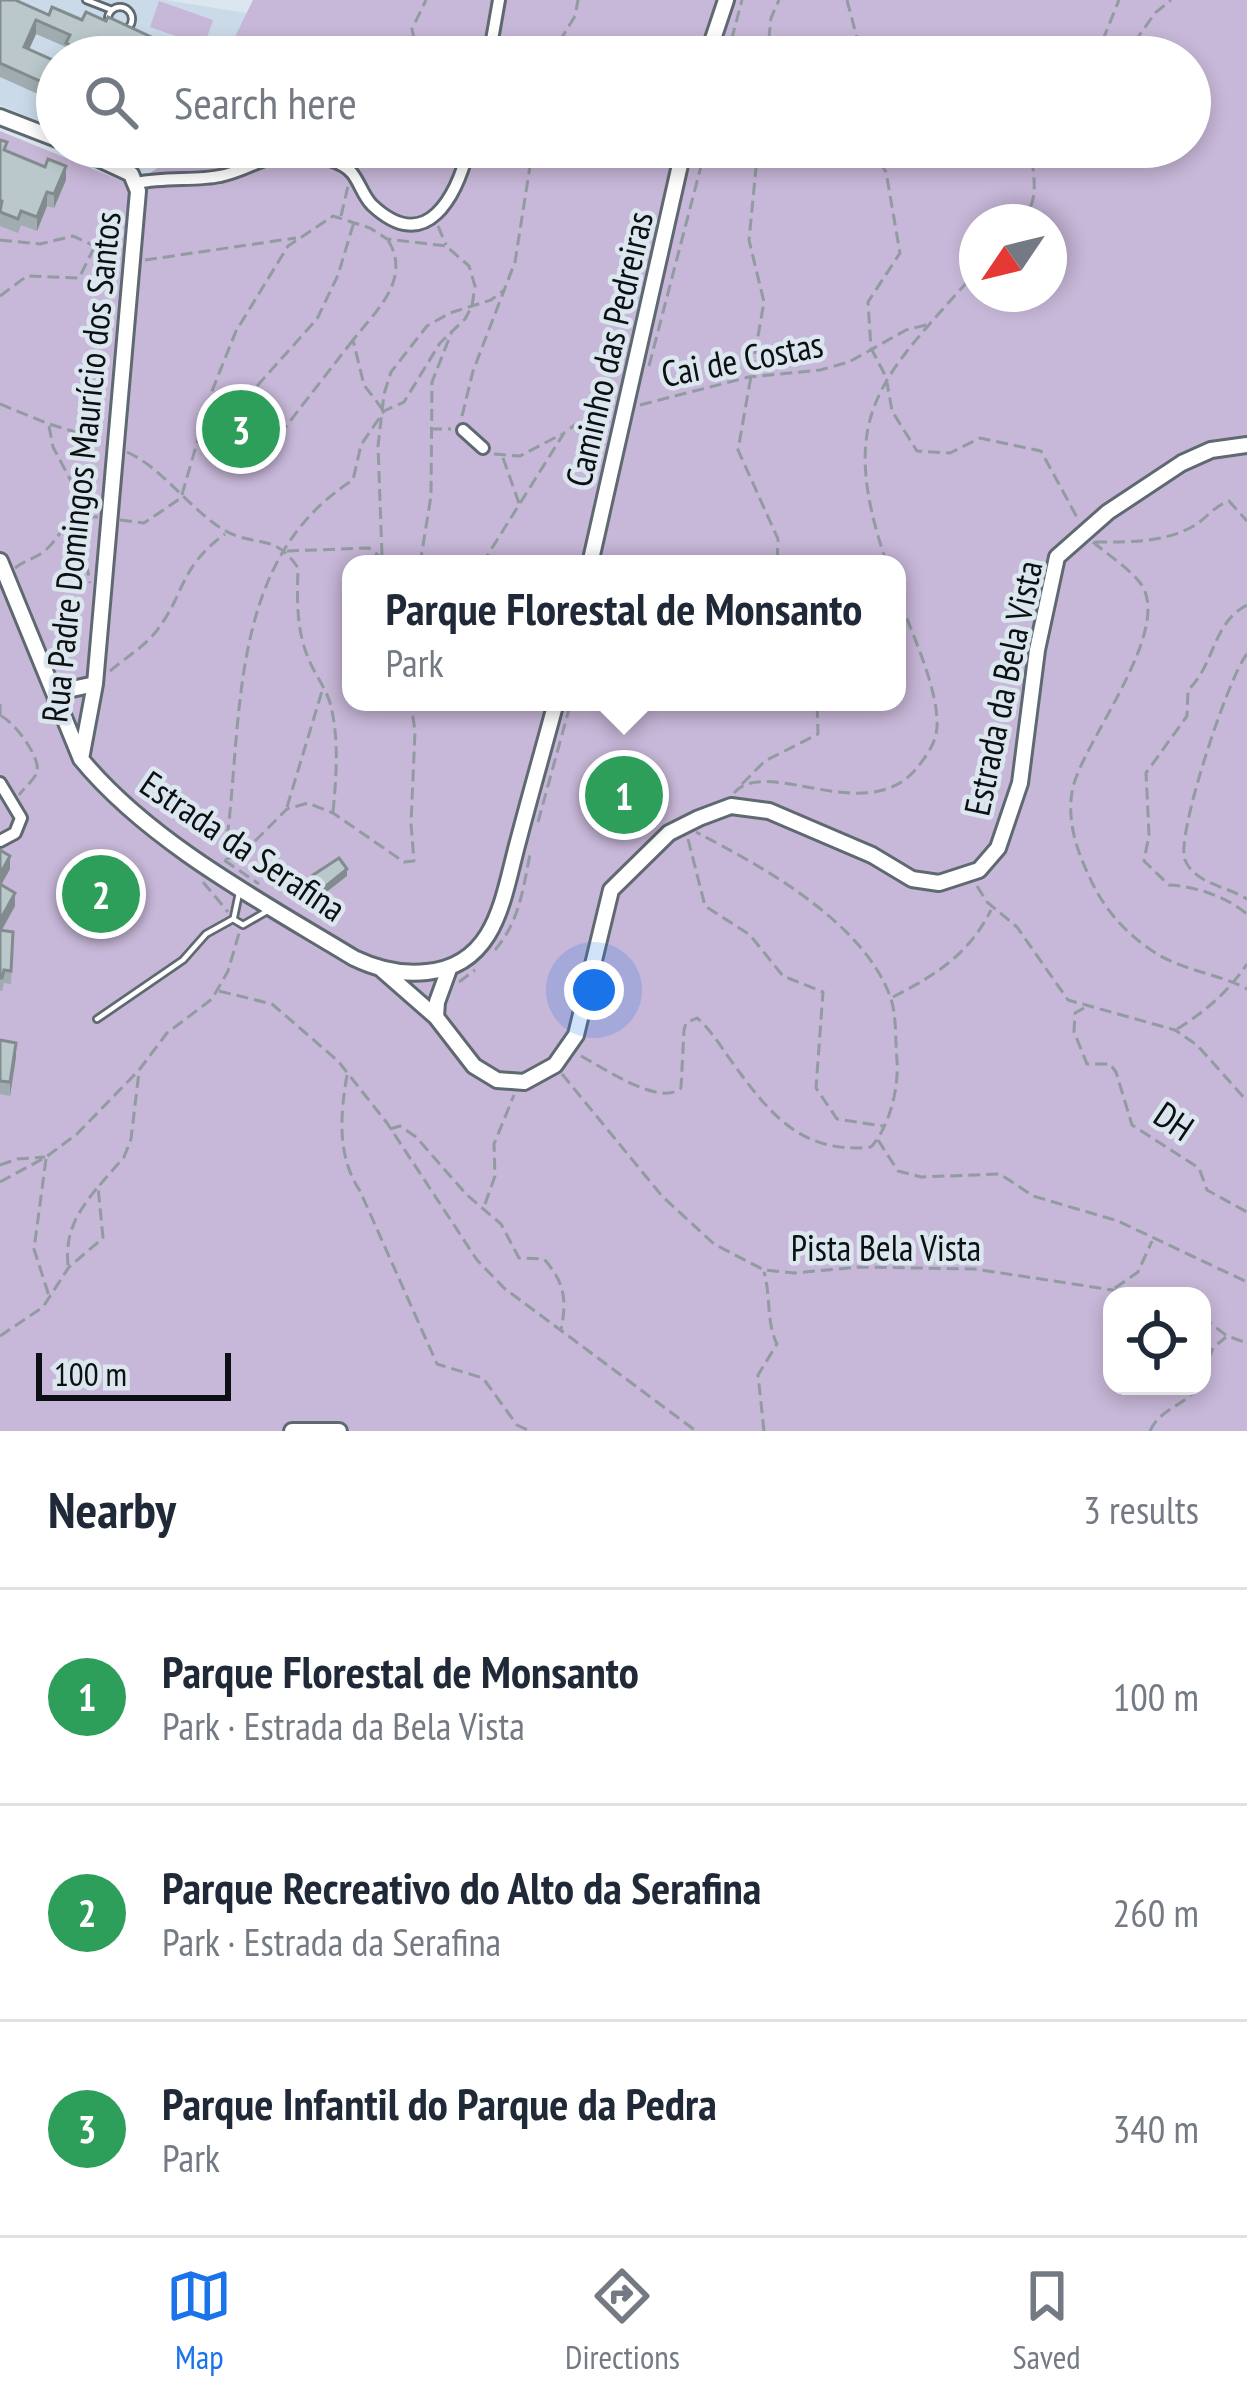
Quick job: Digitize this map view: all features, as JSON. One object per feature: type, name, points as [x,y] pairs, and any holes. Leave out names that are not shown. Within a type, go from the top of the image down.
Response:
[{"type":"street","points":[[493,36],[499,0]]},
{"type":"street","points":[[714,36],[726,0]]},
{"type":"street","points":[[0,117],[36,131]]},
{"type":"street","name":"Rua Padre Domingos Maurício dos Santos","points":[[80,759],[94,683],[136,183],[131,174],[118,168]]},
{"type":"street","points":[[136,183],[220,177],[241,168]]},
{"type":"street","points":[[345,168],[375,208],[413,224],[436,219],[465,168]]},
{"type":"street","name":"Caminho das Pedreiras","points":[[593,555],[634,406],[680,168]]},
{"type":"street","points":[[462,429],[488,451]]},
{"type":"street","name":"Estrada da Bela Vista","points":[[973,872],[993,856],[1020,783],[1037,650],[1057,557],[1088,529],[1182,463],[1211,450],[1247,446]]},
{"type":"street","name":"Estrada da Serafina","points":[[4,569],[80,759],[103,786],[213,870],[380,968]]},
{"type":"street","points":[[50,681],[72,689],[94,683]]},
{"type":"street","points":[[380,968],[423,973],[449,969],[482,945],[497,914],[553,711]]},
{"type":"street","points":[[0,783],[16,806],[19,827],[0,841]]},
{"type":"street","points":[[380,968],[436,1018],[474,1066],[496,1079],[520,1082],[555,1065],[576,1035],[611,890],[639,860],[684,825],[724,807],[751,807],[807,826],[912,879],[940,883],[973,872]]},
{"type":"street","points":[[436,1018],[449,969]]},
{"type":"street","points":[[292,1431],[339,1431]]},
{"type":"lane","points":[[86,0],[112,10],[122,7],[130,12],[130,26],[122,31],[112,28],[108,19],[112,10]]},
{"type":"lane","points":[[97,1019],[183,960],[206,934],[233,919],[241,888]]},
{"type":"lane","points":[[233,919],[243,925],[272,908]]},
{"type":"path","points":[[414,36],[412,29],[426,0]]},
{"type":"path","points":[[563,36],[578,0]]},
{"type":"path","points":[[733,36],[742,0]]},
{"type":"path","points":[[769,36],[778,0]]},
{"type":"path","points":[[847,0],[856,36]]},
{"type":"path","points":[[1104,36],[1119,0]]},
{"type":"path","points":[[1139,36],[1155,13],[1172,0]]},
{"type":"path","points":[[429,429],[462,429],[463,400],[515,262],[530,168]]},
{"type":"path","points":[[647,375],[701,168]]},
{"type":"path","points":[[756,168],[749,240],[764,302],[739,450],[778,539],[777,555]]},
{"type":"path","points":[[883,168],[901,253],[868,302],[871,348],[886,377],[892,411],[917,451],[950,453],[980,438],[1042,451],[1088,529],[1142,586],[1148,603],[1147,632],[1073,785],[1070,817],[1079,855],[1096,893],[1120,925],[1155,953],[1195,973],[1247,989]]},
{"type":"path","points":[[1033,204],[1037,190],[1034,168]]},
{"type":"path","points":[[4,569],[42,552],[69,520],[80,515],[144,523],[181,498],[212,391],[236,331],[288,246],[299,238],[333,215],[387,239],[446,246],[463,258],[473,276],[472,306],[423,368],[404,402],[384,411],[361,445],[353,480],[334,492],[299,528],[258,609],[244,659],[234,733],[233,807],[213,870],[233,919]]},
{"type":"path","points":[[436,219],[446,246]]},
{"type":"path","points":[[354,222],[338,275],[317,319],[231,415],[231,434],[240,442],[256,448],[273,443],[393,287],[397,258],[387,239]]},
{"type":"path","points":[[0,241],[40,244],[73,236],[130,262],[299,238]]},
{"type":"path","points":[[0,296],[27,276],[79,278],[95,246]]},
{"type":"path","points":[[382,555],[378,446],[384,394],[392,371],[427,326],[503,291]]},
{"type":"path","points":[[884,555],[867,507],[863,460],[870,413],[886,377],[959,291]]},
{"type":"path","name":"Cai de Costas","points":[[502,457],[520,456],[586,416],[748,377],[820,370],[848,362],[906,329],[930,323]]},
{"type":"path","points":[[421,555],[430,496],[431,382],[453,329]]},
{"type":"path","points":[[353,340],[364,385],[384,411]]},
{"type":"path","points":[[634,406],[643,390]]},
{"type":"path","points":[[0,404],[93,435],[141,458],[181,498],[228,532],[273,542],[286,551],[298,568],[297,611],[307,657],[332,707],[337,772],[332,813]]},
{"type":"path","points":[[49,424],[53,447],[69,476],[80,515],[91,587],[100,596]]},
{"type":"path","points":[[488,555],[564,433]]},
{"type":"path","points":[[488,451],[502,457],[520,507]]},
{"type":"path","points":[[1088,529],[1152,542],[1195,526],[1216,506],[1229,501],[1247,521]]},
{"type":"path","points":[[94,683],[152,636],[184,574],[202,550],[228,532]]},
{"type":"path","points":[[286,551],[369,548],[382,555]]},
{"type":"path","points":[[1247,605],[1220,629],[1203,676],[1188,690],[1187,716],[1146,773],[1149,835],[1144,860],[1169,885],[1192,886],[1247,914]]},
{"type":"path","points":[[742,784],[772,782],[866,794],[895,787],[914,772],[932,747],[937,724],[906,619]]},
{"type":"path","points":[[1247,654],[1212,740],[1182,842],[1190,868],[1247,899]]},
{"type":"path","points":[[213,870],[246,850],[287,809],[324,689]]},
{"type":"path","points":[[0,704],[1,717],[17,727],[38,769],[16,798],[16,806]]},
{"type":"path","points":[[287,809],[308,803],[332,813],[404,862],[414,861],[412,711]]},
{"type":"path","points":[[730,800],[765,761],[818,734],[817,711]]},
{"type":"path","points":[[577,1054],[630,1082],[669,1096],[676,1094],[681,1088],[684,1030],[686,1023],[697,1018],[783,1124],[840,1150],[872,1147],[878,1140],[898,1075],[892,998],[861,951],[823,911],[732,850],[684,825]]},
{"type":"path","points":[[684,825],[706,906],[749,935],[783,976],[823,992],[816,1088],[837,1119],[883,1126]]},
{"type":"path","points":[[213,870],[261,885]]},
{"type":"path","points":[[973,872],[980,892],[1017,927],[1064,997],[1175,1030],[1197,1045],[1247,1101]]},
{"type":"path","points":[[892,998],[939,974],[970,945],[993,908]]},
{"type":"path","points":[[0,1182],[76,1134],[139,1070],[167,1033],[219,991],[238,936]]},
{"type":"path","points":[[1175,1030],[1236,983],[1247,964]]},
{"type":"path","points":[[219,991],[272,1004],[347,1073],[477,1260],[503,1288],[696,1431]]},
{"type":"path","name":"DH","points":[[1086,1007],[1075,1013],[1073,1032],[1088,1064],[1110,1064],[1116,1072],[1132,1125],[1182,1154],[1198,1168],[1207,1190],[1247,1212]]},
{"type":"path","points":[[69,1267],[72,1224],[124,1157],[139,1070]]},
{"type":"path","name":"Pista Bela Vista","points":[[559,1070],[662,1196],[714,1244],[764,1270],[794,1274],[860,1267],[975,1269],[1108,1287]]},
{"type":"path","points":[[347,1073],[340,1118],[347,1171],[437,1364],[483,1378],[517,1425],[530,1431]]},
{"type":"path","points":[[484,1206],[495,1177],[494,1144],[520,1082]]},
{"type":"path","points":[[390,1129],[400,1126],[416,1138],[467,1195],[501,1224],[519,1258],[544,1259],[561,1280],[567,1303],[560,1332]]},
{"type":"path","points":[[878,1140],[898,1171],[921,1177],[1000,1174],[1033,1196],[1118,1220],[1247,1282]]},
{"type":"path","points":[[0,1166],[17,1159],[46,1157]]},
{"type":"path","points":[[46,1157],[34,1249],[50,1298]]},
{"type":"path","points":[[0,1336],[37,1312],[69,1267],[104,1238],[98,1187]]},
{"type":"path","points":[[1116,1287],[1138,1272],[1153,1239]]},
{"type":"path","points":[[764,1270],[777,1344],[758,1376],[764,1431]]},
{"type":"path","points":[[1211,1324],[1247,1343]]},
{"type":"path","points":[[1211,1353],[1227,1336]]},
{"type":"path","points":[[1150,1431],[1157,1417],[1190,1395]]},
{"type":"shaded area","points":[[0,0],[165,0],[252,14],[240,36],[36,36],[36,120],[0,105]]},
{"type":"shaded area","points":[[253,0],[1247,0],[1247,1431],[0,1431],[0,131],[36,146],[36,168],[90,168],[132,185],[158,168],[1211,168],[1211,36],[235,36]]},
{"type":"shaded area","points":[[159,1],[213,20],[207,36],[176,36],[150,27]]},
{"type":"building","points":[[0,0],[15,0],[49,15],[52,7],[82,20],[86,12],[106,21],[108,17],[149,36],[70,36],[36,20],[24,47],[36,52],[36,79],[0,63]]},
{"type":"building","points":[[0,140],[7,142],[4,150],[36,163],[36,168],[65,168],[54,194],[47,192],[37,217],[21,211],[18,219],[0,212]]},
{"type":"building","points":[[0,850],[10,856],[0,874]]},
{"type":"building","points":[[339,858],[347,869],[310,899],[302,887]]},
{"type":"building","points":[[0,884],[15,893],[0,920]]},
{"type":"building","points":[[0,930],[13,932],[11,971],[4,970],[2,978],[0,978]]},
{"type":"building","points":[[0,1040],[16,1043],[10,1082],[0,1081]]},
{"type":"place","name":"Parque Infantil do Parque da Pedra","points":[[241,429]]},
{"type":"place","name":"Parque Florestal de Monsanto","points":[[624,795]]},
{"type":"place","name":"Parque Recreativo do Alto da Serafina","points":[[101,894]]}]
